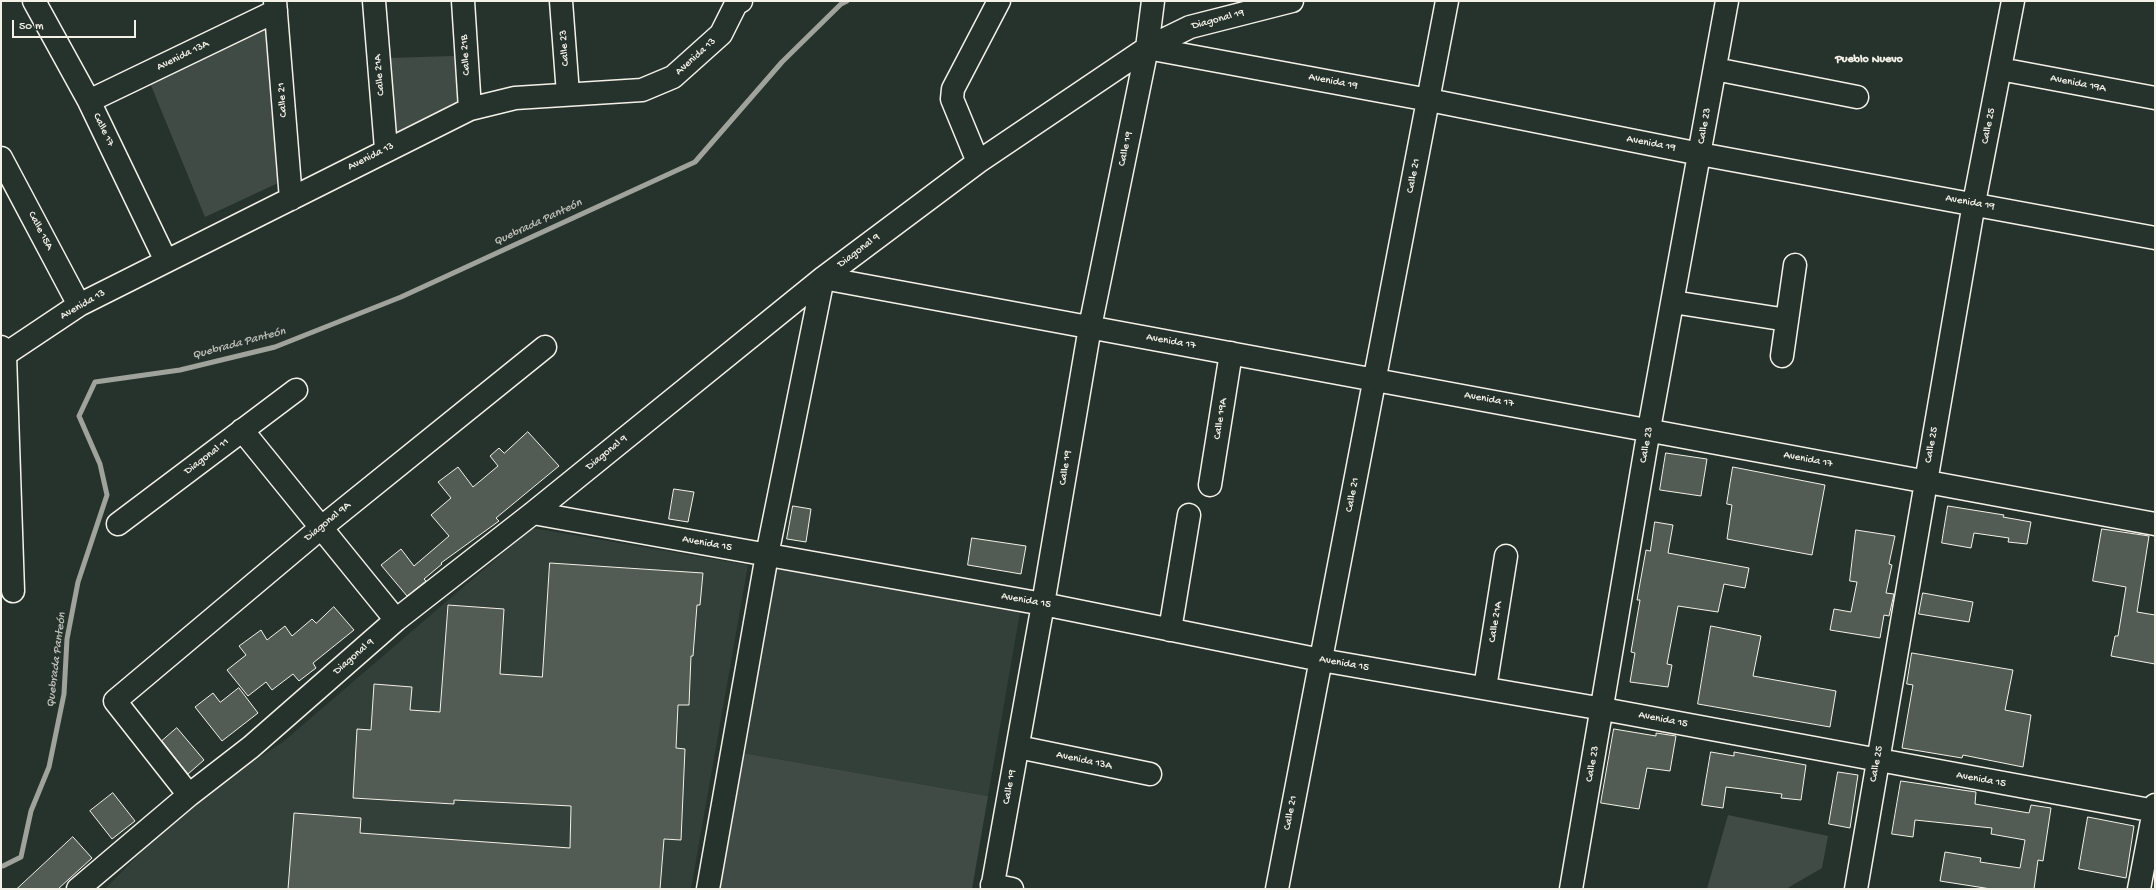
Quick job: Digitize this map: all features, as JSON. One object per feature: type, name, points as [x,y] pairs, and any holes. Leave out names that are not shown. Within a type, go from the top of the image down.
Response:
[{"type":"street","name":"Calle 17","points":[[34,1],[89,101],[166,261]]},
{"type":"street","name":"Calle 21A","points":[[374,1],[386,149]]},
{"type":"street","name":"Calle 21B","points":[[463,1],[470,108]]},
{"type":"street","name":"Calle 23","points":[[561,1],[568,94]]},
{"type":"street","points":[[978,162],[952,99],[953,89],[1000,1]]},
{"type":"street","name":"Calle 19","points":[[999,888],[1018,747],[1044,604],[1090,327],[1147,48],[1153,1]]},
{"type":"street","name":"Diagonal 19","points":[[1147,48],[1190,27],[1292,1]]},
{"type":"street","name":"Calle 21","points":[[1277,889],[1447,1]]},
{"type":"street","name":"Calle 23","points":[[1571,889],[1603,708],[1649,429],[1727,1]]},
{"type":"street","name":"Calle 25","points":[[1856,889],[1974,203],[2013,1]]},
{"type":"street","name":"Avenida 13","points":[[2,353],[79,304],[470,108],[515,98],[642,90],[673,77],[721,34],[737,2]]},
{"type":"street","name":"Avenida 13A","points":[[89,101],[276,6]]},
{"type":"street","name":"Calle 21","points":[[276,6],[290,199]]},
{"type":"street","name":"Diagonal 9","points":[[81,887],[189,795],[251,747],[396,620],[533,513],[823,278],[978,162],[1147,48]]},
{"type":"street","name":"Avenida 19","points":[[1147,48],[1429,100],[1700,154],[1974,203],[2155,238]]},
{"type":"street","points":[[1715,69],[1857,97]]},
{"type":"street","name":"Avenida 19A","points":[[2000,70],[2155,98]]},
{"type":"street","name":"Calle 15A","points":[[1,158],[79,304]]},
{"type":"street","points":[[1782,356],[1795,265]]},
{"type":"street","points":[[708,889],[767,555],[823,278]]},
{"type":"street","name":"Avenida 17","points":[[823,278],[1649,429],[1925,483],[2155,524]]},
{"type":"street","points":[[1673,302],[1787,320]]},
{"type":"street","name":"Diagonal 9A","points":[[189,795],[115,701],[322,527],[545,347]]},
{"type":"street","points":[[2,353],[5,590]]},
{"type":"street","name":"Calle 19A","points":[[1210,485],[1231,353]]},
{"type":"street","name":"Diagonal 11","points":[[118,524],[296,390]]},
{"type":"street","points":[[242,430],[396,620]]},
{"type":"street","name":"Avenida 15","points":[[533,513],[1044,604],[1321,660],[1603,708],[1878,761],[2155,809]]},
{"type":"street","points":[[1170,630],[1189,515]]},
{"type":"street","name":"Calle 21A","points":[[1485,688],[1506,556]]},
{"type":"street","name":"Avenida 13A","points":[[1018,747],[1150,774]]},
{"type":"street","points":[[2139,889],[2155,809]]},
{"type":"shaded area","points":[[265,29],[278,183],[205,217],[150,83]]},
{"type":"shaded area","points":[[454,56],[458,103],[397,133],[390,58]]},
{"type":"shaded area","points":[[532,528],[748,565],[691,889],[105,889],[147,846],[220,783],[283,742]]},
{"type":"shaded area","points":[[777,567],[1020,612],[988,796],[743,753]]},
{"type":"shaded area","points":[[743,753],[988,796],[972,889],[719,889]]},
{"type":"shaded area","points":[[1728,815],[1828,836],[1822,868],[1786,889],[1707,889]]},
{"type":"building","points":[[528,432],[559,466],[496,518],[499,521],[441,563],[442,564],[424,579],[426,581],[407,596],[381,565],[401,549],[414,566],[449,536],[431,515],[451,498],[438,482],[458,467],[473,487],[498,466],[490,456],[499,448],[504,453]]},
{"type":"building","points":[[1666,453],[1707,459],[1701,496],[1660,490]]},
{"type":"building","points":[[1733,467],[1825,485],[1812,555],[1727,539],[1732,505],[1727,504]]},
{"type":"building","points":[[674,489],[694,492],[688,522],[669,519]]},
{"type":"building","points":[[793,506],[811,509],[806,542],[787,539]]},
{"type":"building","points":[[1948,506],[2004,515],[2003,517],[2031,522],[2027,544],[2008,542],[2009,538],[1974,533],[1971,548],[1942,543]]},
{"type":"building","points":[[1655,522],[1673,525],[1668,553],[1749,568],[1745,588],[1724,584],[1718,612],[1678,606],[1667,664],[1672,665],[1668,687],[1630,682],[1635,653],[1631,652],[1640,600],[1637,600],[1646,550],[1650,551]]},
{"type":"building","points":[[2102,529],[2149,536],[2137,612],[2155,615],[2155,664],[2111,656],[2115,636],[2118,636],[2126,587],[2093,581]]},
{"type":"building","points":[[1856,530],[1895,536],[1889,564],[1892,565],[1886,593],[1894,594],[1889,616],[1884,615],[1880,638],[1830,630],[1834,609],[1851,612],[1857,582],[1850,581]]},
{"type":"building","points":[[972,538],[1026,546],[1021,574],[968,565]]},
{"type":"building","points":[[550,563],[703,573],[700,605],[697,605],[693,656],[691,656],[689,705],[678,705],[676,748],[685,749],[681,840],[664,839],[660,889],[288,889],[294,813],[361,818],[360,833],[570,848],[571,806],[454,800],[454,804],[353,798],[357,729],[371,730],[374,684],[412,687],[410,710],[440,712],[448,605],[504,609],[500,674],[542,677]]},
{"type":"building","points":[[1923,593],[1973,602],[1969,622],[1919,614]]},
{"type":"building","points":[[334,607],[354,630],[313,663],[316,668],[299,681],[293,674],[272,690],[266,682],[248,696],[227,670],[246,655],[239,646],[261,630],[267,640],[285,626],[292,636],[312,619],[316,623]]},
{"type":"building","points":[[1711,626],[1761,636],[1753,676],[1836,691],[1830,727],[1698,704]]},
{"type":"building","points":[[1912,653],[2013,670],[2005,710],[2031,715],[2023,767],[1963,755],[1962,758],[1902,748],[1913,685],[1907,684]]},
{"type":"building","points":[[239,688],[258,713],[222,741],[195,707],[213,693],[220,702]]},
{"type":"building","points":[[177,728],[204,760],[188,774],[162,741]]},
{"type":"building","points":[[1614,729],[1656,736],[1656,733],[1676,736],[1670,771],[1647,768],[1639,809],[1601,803]]},
{"type":"building","points":[[1711,752],[1734,756],[1734,752],[1806,765],[1801,800],[1781,798],[1782,794],[1726,787],[1723,808],[1702,805]]},
{"type":"building","points":[[1838,772],[1858,775],[1850,828],[1829,824]]},
{"type":"building","points":[[1901,781],[1976,792],[1975,804],[2029,813],[2031,805],[2051,808],[2043,861],[2038,860],[2034,889],[1991,889],[1940,881],[1945,852],[1981,858],[1980,862],[2020,868],[2025,840],[1991,834],[1992,828],[1915,820],[1913,837],[1892,834]]},
{"type":"building","points":[[113,793],[135,821],[112,839],[90,811]]},
{"type":"building","points":[[2088,817],[2134,826],[2126,878],[2079,869]]},
{"type":"building","points":[[73,837],[92,858],[58,889],[17,889]]},
{"type":"waterway","name":"Quebrada Panteón","points":[[3,866],[21,857],[31,811],[49,767],[64,694],[67,639],[78,582],[107,495],[100,464],[79,416],[95,382],[180,370],[275,347],[401,297],[695,162],[782,62],[841,4],[847,1]]},
{"type":"district","name":"Pueblo Nuevo","points":[[1869,60]]}]
